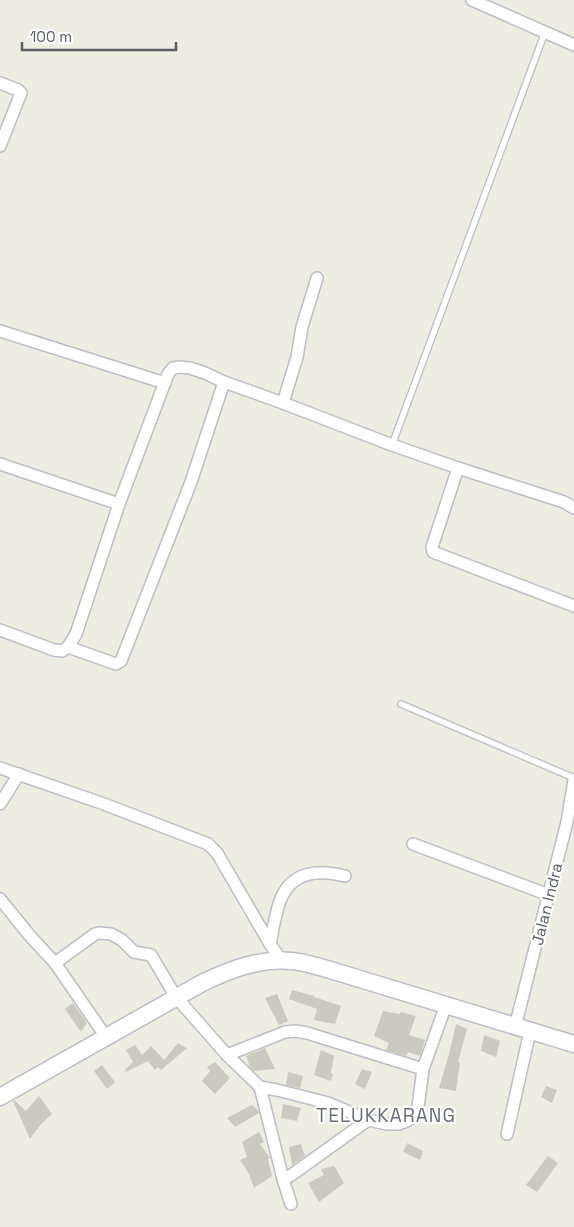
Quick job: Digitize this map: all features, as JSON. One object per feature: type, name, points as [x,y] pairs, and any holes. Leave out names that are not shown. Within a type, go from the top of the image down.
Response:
[{"type":"main road","points":[[0,1097],[216,976],[235,968],[258,963],[301,962],[574,1044]]},
{"type":"street","points":[[472,0],[574,45]]},
{"type":"street","points":[[0,84],[18,90],[21,93],[0,146]]},
{"type":"street","points":[[283,402],[297,357],[302,327],[316,278]]},
{"type":"street","points":[[0,331],[165,383]]},
{"type":"street","points":[[0,630],[54,650],[62,651],[68,647],[76,634],[119,504],[168,374],[173,368],[180,366],[205,373],[224,382],[283,402],[392,445],[564,502],[574,508]]},
{"type":"street","points":[[68,647],[116,664],[121,661],[191,482],[224,382]]},
{"type":"street","points":[[0,464],[119,504]]},
{"type":"street","points":[[458,468],[432,547],[433,552],[574,606]]},
{"type":"street","points":[[0,768],[104,804],[208,844],[218,853],[270,944],[282,961]]},
{"type":"street","points":[[0,804],[19,774]]},
{"type":"street","name":"Jalan Indra","points":[[507,1134],[522,1029],[549,896],[567,822],[574,779]]},
{"type":"street","points":[[413,844],[549,896]]},
{"type":"street","points":[[270,944],[280,902],[285,891],[294,880],[306,874],[331,873],[345,876]]},
{"type":"street","points":[[0,898],[30,936],[55,963],[106,1037]]},
{"type":"street","points":[[55,963],[99,932],[111,934],[122,940],[134,952],[148,954],[152,957],[176,997],[227,1055],[260,1087],[291,1204]]},
{"type":"street","points":[[260,1087],[328,1103],[368,1120],[387,1124],[398,1124],[407,1121],[413,1116],[418,1107],[423,1069],[446,1005]]},
{"type":"street","points":[[227,1055],[285,1032],[295,1031],[423,1069]]},
{"type":"street","points":[[283,1179],[290,1176],[368,1120]]},
{"type":"lane","points":[[392,445],[545,32]]},
{"type":"lane","points":[[401,704],[574,779]]},
{"type":"building","points":[[292,990],[341,1006],[335,1024],[314,1020],[317,1009],[289,999]]},
{"type":"building","points":[[277,994],[288,1021],[279,1025],[265,998]]},
{"type":"building","points":[[73,1003],[87,1023],[81,1032],[65,1009]]},
{"type":"building","points":[[383,1011],[400,1014],[401,1012],[416,1016],[409,1035],[425,1040],[420,1056],[408,1052],[406,1056],[386,1050],[389,1043],[374,1036]]},
{"type":"building","points":[[456,1024],[467,1029],[458,1062],[460,1063],[456,1091],[439,1088]]},
{"type":"building","points":[[484,1035],[500,1041],[496,1057],[481,1051]]},
{"type":"building","points":[[178,1043],[187,1048],[161,1070],[158,1067],[155,1070],[148,1061],[126,1072],[125,1070],[133,1062],[126,1050],[135,1045],[142,1055],[151,1046],[164,1060]]},
{"type":"building","points":[[265,1048],[275,1069],[254,1071],[250,1067],[246,1056]]},
{"type":"building","points":[[321,1050],[334,1056],[331,1081],[314,1075]]},
{"type":"building","points":[[215,1062],[230,1078],[215,1094],[202,1081],[210,1071],[207,1067]]},
{"type":"building","points":[[102,1065],[115,1082],[107,1089],[94,1071]]},
{"type":"building","points":[[362,1069],[372,1072],[365,1089],[355,1084]]},
{"type":"building","points":[[288,1072],[303,1076],[300,1088],[286,1085]]},
{"type":"building","points":[[546,1086],[557,1090],[552,1103],[541,1097]]},
{"type":"building","points":[[39,1096],[52,1114],[41,1124],[30,1139],[13,1101],[26,1111]]},
{"type":"building","points":[[283,1104],[301,1108],[297,1121],[281,1118]]},
{"type":"building","points":[[252,1105],[259,1113],[235,1127],[227,1118]]},
{"type":"building","points":[[259,1132],[264,1142],[260,1144],[270,1158],[268,1159],[272,1176],[254,1188],[249,1174],[240,1160],[247,1157],[242,1142]]},
{"type":"building","points":[[407,1143],[423,1151],[420,1160],[403,1152]]},
{"type":"building","points":[[301,1144],[305,1156],[292,1165],[289,1147]]},
{"type":"building","points":[[548,1156],[558,1163],[537,1192],[526,1185]]},
{"type":"building","points":[[334,1166],[344,1183],[319,1202],[308,1183],[324,1175],[321,1169]]},
{"type":"district","name":"TELUKKARANG","points":[[386,1115]]}]
